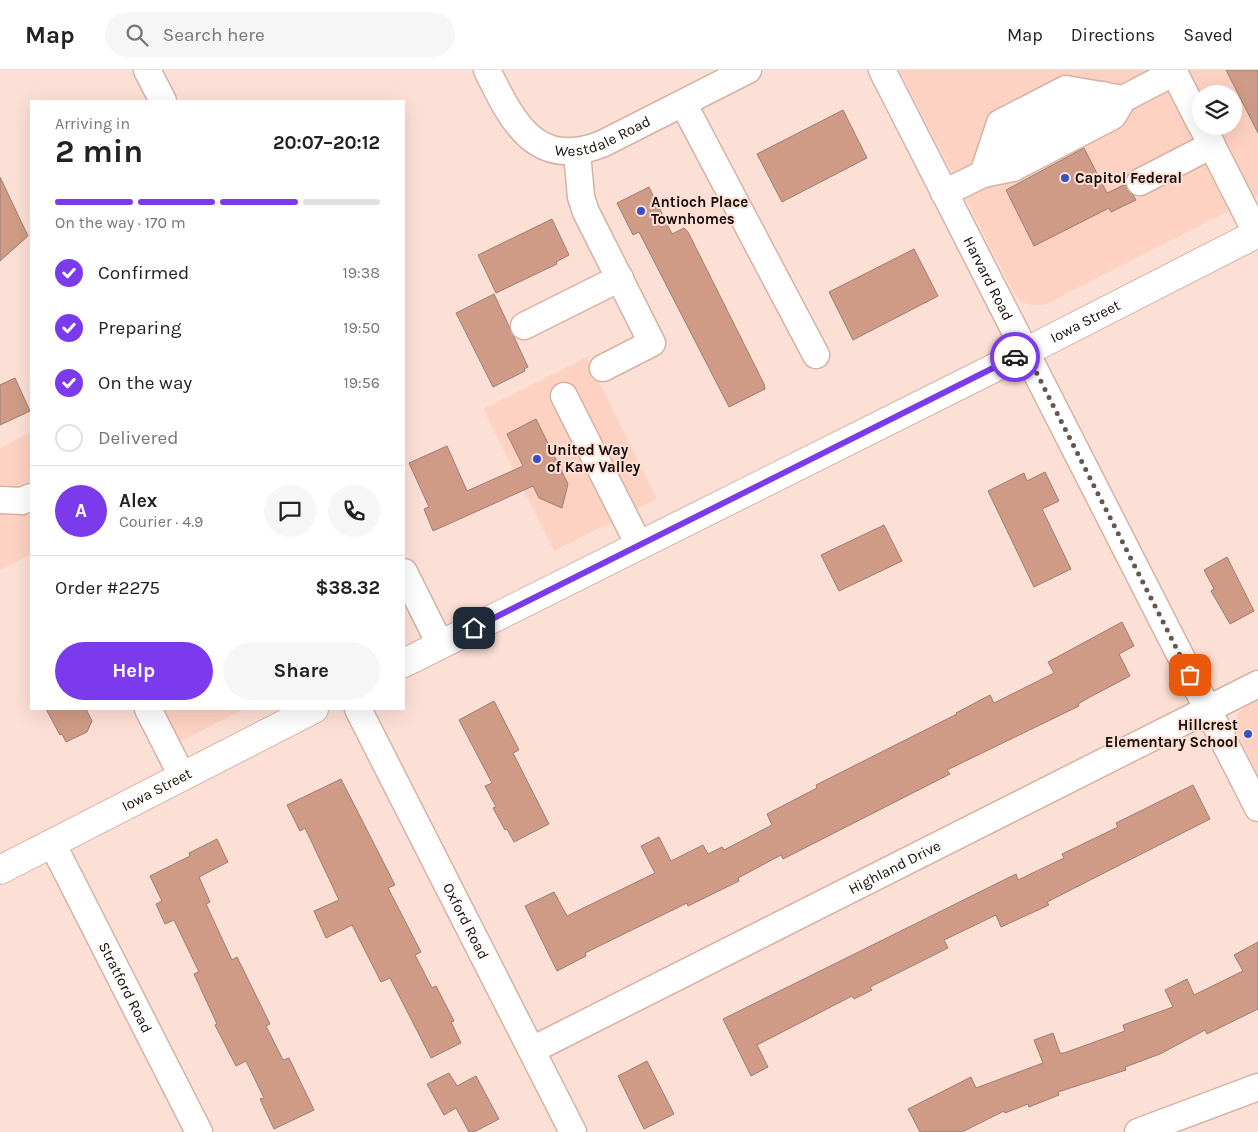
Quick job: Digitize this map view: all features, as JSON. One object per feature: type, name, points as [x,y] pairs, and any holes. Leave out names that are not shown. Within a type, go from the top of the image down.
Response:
[{"type":"highway","name":"Iowa Street","points":[[405,662],[1026,352],[1258,233]]},
{"type":"highway","name":"Iowa Street","points":[[0,870],[312,710]]},
{"type":"street","points":[[147,70],[162,100]]},
{"type":"street","name":"Westdale Road","points":[[487,70],[505,106],[528,137],[552,149],[577,152],[602,144],[748,70]]},
{"type":"street","name":"Harvard Road","points":[[882,70],[1258,808]]},
{"type":"street","points":[[944,193],[983,174],[1008,157],[1113,97],[1174,71],[1192,106]]},
{"type":"street","points":[[983,174],[1000,123],[1066,89],[1113,97]]},
{"type":"street","points":[[683,103],[816,355]]},
{"type":"street","points":[[1140,182],[1201,135]]},
{"type":"street","points":[[1207,135],[1258,233]]},
{"type":"street","points":[[577,152],[581,197],[652,343],[603,368]]},
{"type":"street","points":[[524,326],[620,278]]},
{"type":"street","points":[[564,396],[639,545]]},
{"type":"street","points":[[0,500],[22,501],[30,497]]},
{"type":"street","points":[[405,574],[440,644]]},
{"type":"street","name":"Highland Drive","points":[[532,1050],[1258,684]]},
{"type":"street","points":[[149,710],[182,776]]},
{"type":"street","name":"Oxford Road","points":[[359,710],[573,1132]]},
{"type":"street","name":"Stratford Road","points":[[52,843],[199,1132]]},
{"type":"street","points":[[1138,1132],[1258,1087]]},
{"type":"shaded area","points":[[899,70],[1258,70],[1258,196],[1044,305],[1032,305],[1021,302],[1014,293]]},
{"type":"shaded area","points":[[587,357],[657,499],[554,551],[483,409]]},
{"type":"shaded area","points":[[30,433],[30,557],[29,555],[0,570],[0,448]]},
{"type":"shaded area","name":"Hillcrest Elementary School","points":[[1258,700],[1258,775],[1235,728],[1238,714],[1245,706]]},
{"type":"shaded area","points":[[134,710],[242,710],[156,754]]},
{"type":"building","points":[[1226,70],[1258,70],[1258,133],[1242,102],[1242,85],[1234,85]]},
{"type":"building","points":[[843,110],[867,158],[782,202],[757,154]]},
{"type":"building","name":"Capitol Federal","points":[[1084,148],[1107,193],[1126,184],[1136,200],[1111,212],[1109,208],[1034,246],[1006,190]]},
{"type":"building","points":[[0,177],[28,236],[0,261]]},
{"type":"building","points":[[649,187],[672,234],[684,228],[688,232],[764,384],[765,389],[729,407],[639,232],[633,235],[617,203]]},
{"type":"building","points":[[552,219],[569,255],[556,262],[557,264],[496,293],[478,255]]},
{"type":"building","points":[[914,249],[938,296],[853,340],[829,292]]},
{"type":"building","points":[[494,294],[528,367],[524,369],[525,371],[493,387],[456,313]]},
{"type":"building","points":[[15,378],[30,411],[0,425],[0,385]]},
{"type":"building","points":[[536,419],[568,484],[562,508],[539,498],[533,486],[433,531],[424,509],[429,507],[409,463],[447,446],[467,491],[523,466],[507,434]]},
{"type":"building","points":[[1045,472],[1059,501],[1042,509],[1071,569],[1034,587],[988,491],[1024,473],[1027,481]]},
{"type":"building","points":[[884,525],[902,561],[839,591],[821,555]]},
{"type":"building","points":[[1227,557],[1254,611],[1230,624],[1211,591],[1214,589],[1204,570]]},
{"type":"building","points":[[1122,622],[1134,646],[1119,654],[1130,676],[1078,704],[1079,706],[947,770],[950,774],[783,859],[781,855],[738,878],[739,881],[688,906],[687,903],[585,953],[586,956],[557,971],[525,906],[554,892],[567,916],[655,873],[641,846],[659,837],[671,861],[703,845],[708,854],[722,847],[724,850],[772,825],[767,814],[817,788],[816,785],[957,714],[990,695],[994,703],[1054,673],[1048,662]]},
{"type":"building","points":[[494,701],[519,750],[513,753],[549,824],[514,842],[493,808],[496,807],[485,786],[492,783],[459,720]]},
{"type":"building","points":[[47,710],[86,710],[92,721],[87,732],[66,742],[62,734],[60,735]]},
{"type":"building","points":[[341,779],[395,885],[388,888],[421,952],[415,955],[432,988],[436,986],[454,1021],[451,1022],[461,1043],[431,1058],[390,978],[381,982],[352,925],[326,938],[314,911],[339,900],[305,828],[300,831],[287,805]]},
{"type":"building","points":[[1193,785],[1210,819],[1047,902],[1049,905],[1001,927],[996,915],[944,940],[948,948],[870,987],[872,990],[854,999],[852,996],[757,1045],[768,1067],[751,1076],[723,1019],[1016,874],[1018,880],[1064,858],[1062,854],[1118,827],[1116,823]]},
{"type":"building","points":[[217,839],[228,862],[199,877],[210,902],[206,904],[232,960],[237,957],[270,1024],[266,1026],[283,1060],[289,1058],[314,1110],[274,1129],[260,1099],[264,1098],[246,1061],[236,1066],[215,1025],[217,1024],[194,974],[199,972],[174,920],[165,924],[156,904],[162,901],[150,876],[190,856],[189,853]]},
{"type":"building","points":[[1258,942],[1258,1009],[1207,1034],[1205,1030],[1160,1054],[1125,1067],[1126,1070],[1058,1092],[1059,1095],[1029,1107],[1028,1104],[1005,1113],[1004,1111],[962,1132],[920,1132],[908,1109],[971,1077],[976,1088],[1043,1063],[1034,1040],[1053,1033],[1060,1053],[1064,1053],[1125,1031],[1123,1025],[1173,1007],[1165,990],[1187,979],[1194,995],[1243,971],[1234,955]]},
{"type":"building","points":[[647,1061],[674,1114],[644,1129],[618,1076]]},
{"type":"building","points":[[449,1073],[457,1086],[476,1076],[499,1119],[474,1132],[469,1132],[456,1108],[444,1115],[427,1084]]},
{"type":"way so far","points":[[1015,357],[1026,352],[1190,675]]},
{"type":"place","name":"Capitol Federal","points":[[1065,178]]},
{"type":"place","name":"Antioch Place Townhomes","points":[[641,211]]},
{"type":"place","name":"United Way of Kaw Valley","points":[[537,459]]},
{"type":"place","name":"Hillcrest Elementary School","points":[[1248,734]]},
{"type":"route","points":[[474,628],[1015,357]]}]
